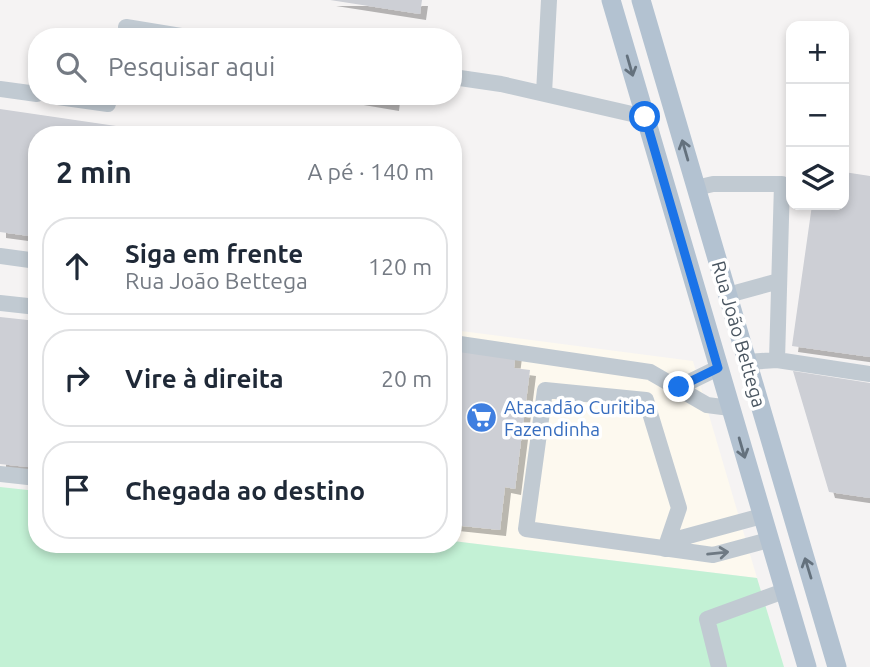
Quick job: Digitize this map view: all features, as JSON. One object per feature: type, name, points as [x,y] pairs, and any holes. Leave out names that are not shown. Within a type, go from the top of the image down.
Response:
[{"type":"main road","name":"Rua João Bettega","points":[[611,0],[807,667]]},
{"type":"main road","name":"Rua João Bettega","points":[[641,0],[837,667]]},
{"type":"main road","points":[[645,117],[674,111]]},
{"type":"lane","points":[[544,93],[549,0]]},
{"type":"lane","points":[[126,27],[132,28]]},
{"type":"lane","points":[[462,79],[544,93],[645,117]]},
{"type":"lane","points":[[0,89],[28,93]]},
{"type":"lane","points":[[696,188],[713,184],[782,184],[777,360]]},
{"type":"lane","points":[[0,256],[28,260]]},
{"type":"lane","points":[[728,295],[779,281]]},
{"type":"lane","points":[[0,303],[28,306]]},
{"type":"lane","points":[[462,344],[650,372],[708,405],[730,408]]},
{"type":"lane","points":[[747,362],[777,360],[870,374]]},
{"type":"lane","points":[[679,387],[718,368]]},
{"type":"lane","points":[[665,549],[679,508],[646,400],[545,390],[526,529],[665,549],[713,555],[769,540]]},
{"type":"lane","points":[[0,474],[28,477]]},
{"type":"lane","points":[[665,549],[681,538],[762,516]]},
{"type":"lane","points":[[719,667],[707,619],[784,591]]},
{"type":"shaded area","points":[[462,331],[693,361],[757,578],[462,542]]},
{"type":"green space","points":[[0,487],[28,490],[28,553],[462,553],[462,542],[757,578],[784,667],[0,667]]},
{"type":"building","points":[[330,0],[422,0],[420,14]]},
{"type":"building","points":[[0,109],[116,126],[28,126],[28,236],[0,232]]},
{"type":"building","points":[[849,173],[870,176],[870,357],[792,346],[811,210],[849,210]]},
{"type":"building","points":[[0,317],[28,320],[28,467],[0,464]]},
{"type":"building","name":"Atacadão Curitiba Fazendinha","points":[[462,346],[516,352],[514,368],[530,370],[515,489],[505,487],[500,530],[462,526]]},
{"type":"building","points":[[793,371],[870,383],[870,498],[829,492]]},
{"type":"place","name":"Atacadão Curitiba Fazendinha","points":[[481,418]]},
{"type":"route","points":[[645,117],[718,368],[679,387]]}]
